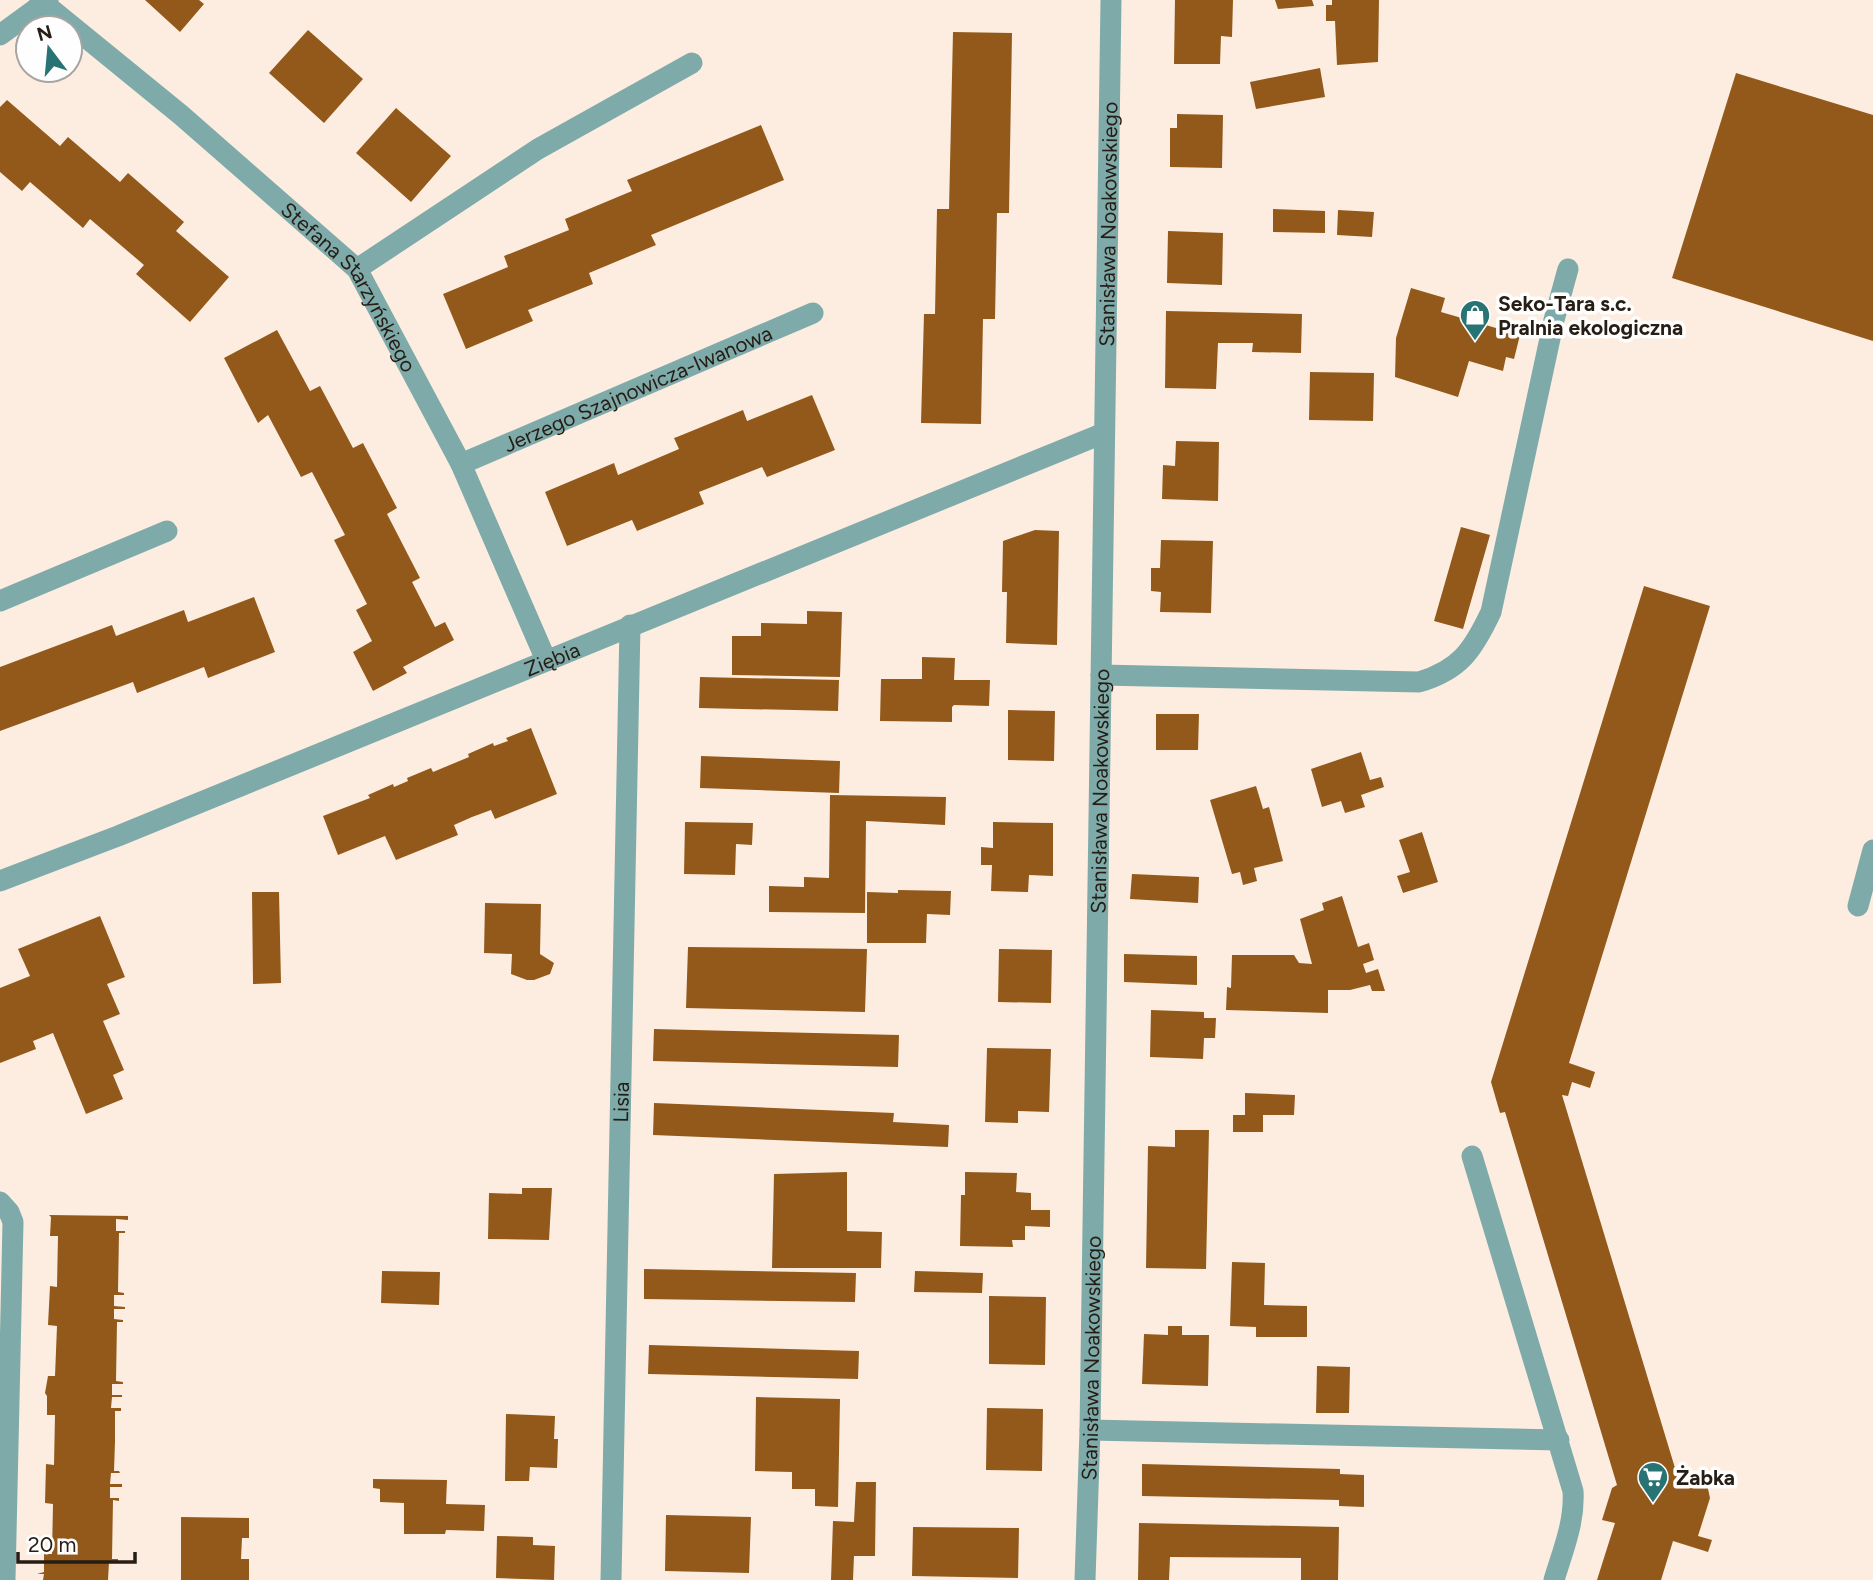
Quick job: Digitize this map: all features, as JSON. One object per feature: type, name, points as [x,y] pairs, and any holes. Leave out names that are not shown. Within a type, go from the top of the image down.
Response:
[{"type":"street","name":"Stanisława Noakowskiego","points":[[1085,1580],[1090,1430],[1111,0]]},
{"type":"street","points":[[0,35],[44,1]]},
{"type":"street","name":"Stefana Starzyńskiego","points":[[44,1],[357,268],[461,464],[546,660]]},
{"type":"street","points":[[357,268],[538,149],[692,63]]},
{"type":"street","points":[[1101,676],[1419,682],[1451,669],[1472,648],[1491,612],[1554,320],[1568,269]]},
{"type":"street","name":"Jerzego Szajnowicza-Iwanowa","points":[[461,464],[813,313]]},
{"type":"street","name":"Ziębia","points":[[0,881],[61,859],[1104,433]]},
{"type":"street","points":[[0,601],[167,531]]},
{"type":"street","name":"Lisia","points":[[611,1580],[629,625]]},
{"type":"street","points":[[1858,906],[1873,850]]},
{"type":"street","points":[[1472,1156],[1573,1491],[1574,1511],[1554,1580]]},
{"type":"street","points":[[0,1202],[13,1222],[5,1580]]},
{"type":"street","points":[[1090,1430],[1559,1440]]},
{"type":"building","points":[[145,0],[199,0],[204,4],[180,32]]},
{"type":"building","points":[[1175,0],[1233,0],[1232,37],[1221,36],[1220,64],[1174,64]]},
{"type":"building","points":[[1275,0],[1312,0],[1314,6],[1278,9]]},
{"type":"building","points":[[1332,0],[1379,0],[1378,62],[1337,65],[1335,21],[1326,21],[1326,5],[1332,5]]},
{"type":"building","points":[[308,30],[363,79],[324,123],[269,73]]},
{"type":"building","points":[[953,32],[1012,33],[1009,213],[997,213],[995,319],[983,319],[981,424],[921,423],[924,314],[935,314],[937,209],[949,209]]},
{"type":"building","points":[[1320,68],[1325,97],[1256,109],[1250,82]]},
{"type":"building","points":[[1736,73],[1873,115],[1873,341],[1672,278]]},
{"type":"building","points":[[7,100],[60,146],[68,137],[120,182],[128,173],[184,222],[176,231],[229,277],[190,322],[136,274],[144,265],[90,219],[83,228],[30,182],[22,191],[0,172],[0,107]]},
{"type":"building","points":[[396,108],[451,156],[411,202],[356,153]]},
{"type":"building","points":[[1177,114],[1223,115],[1222,168],[1170,167],[1170,128],[1177,128]]},
{"type":"building","points":[[761,125],[784,180],[651,235],[656,245],[589,273],[593,284],[528,310],[533,321],[466,349],[443,294],[508,267],[504,256],[569,230],[565,219],[632,191],[627,180]]},
{"type":"building","points":[[1273,209],[1325,211],[1325,233],[1273,232]]},
{"type":"building","points":[[1338,210],[1374,212],[1372,237],[1337,235]]},
{"type":"building","points":[[1168,231],[1223,233],[1222,285],[1167,283]]},
{"type":"building","points":[[1411,288],[1445,298],[1441,312],[1520,335],[1514,359],[1506,357],[1503,371],[1469,361],[1458,397],[1395,377],[1396,338]]},
{"type":"building","points":[[1166,311],[1302,314],[1301,353],[1252,352],[1253,343],[1218,343],[1216,389],[1165,388]]},
{"type":"building","points":[[277,330],[310,391],[320,386],[353,448],[363,443],[397,508],[387,514],[420,578],[412,582],[435,627],[445,622],[454,640],[403,667],[407,673],[373,691],[353,652],[372,641],[356,610],[367,604],[334,540],[345,535],[312,472],[301,477],[268,415],[258,423],[224,358]]},
{"type":"building","points":[[1310,372],[1374,373],[1373,421],[1309,420]]},
{"type":"building","points":[[812,395],[835,450],[767,477],[762,467],[699,492],[704,504],[637,531],[632,520],[567,546],[545,492],[614,463],[618,475],[679,449],[674,438],[743,410],[747,421]]},
{"type":"building","points":[[1176,441],[1219,442],[1218,501],[1162,499],[1163,465],[1175,466]]},
{"type":"building","points":[[1461,527],[1490,535],[1463,629],[1434,621]]},
{"type":"building","points":[[1035,530],[1059,531],[1057,645],[1006,643],[1007,592],[1002,592],[1003,541]]},
{"type":"building","points":[[1161,540],[1213,541],[1211,613],[1160,612],[1161,592],[1151,591],[1151,568],[1160,568]]},
{"type":"building","points":[[1644,586],[1710,606],[1569,1063],[1595,1072],[1590,1088],[1572,1082],[1568,1096],[1562,1095],[1675,1468],[1705,1475],[1710,1498],[1698,1536],[1712,1540],[1708,1552],[1673,1541],[1661,1580],[1597,1580],[1615,1523],[1602,1520],[1612,1488],[1617,1485],[1505,1112],[1500,1113],[1491,1082]]},
{"type":"building","points":[[254,597],[275,652],[208,678],[204,667],[137,693],[133,682],[0,731],[0,667],[112,625],[116,636],[184,610],[188,622]]},
{"type":"building","points":[[807,611],[842,612],[840,677],[732,675],[732,636],[761,636],[761,623],[807,624]]},
{"type":"building","points":[[922,657],[955,658],[954,680],[990,680],[989,706],[954,705],[952,722],[880,721],[881,679],[922,679]]},
{"type":"building","points":[[700,677],[839,680],[838,711],[699,708]]},
{"type":"building","points":[[1008,710],[1055,711],[1054,761],[1008,760]]},
{"type":"building","points":[[1156,714],[1199,714],[1198,750],[1156,750]]},
{"type":"building","points":[[531,728],[557,794],[495,819],[491,810],[472,817],[454,825],[458,835],[396,860],[385,836],[338,855],[323,816],[370,798],[368,795],[393,784],[394,787],[408,781],[407,778],[431,768],[433,772],[469,757],[468,754],[493,743],[494,746],[508,741],[506,738]]},
{"type":"building","points":[[1361,752],[1370,780],[1381,777],[1384,787],[1361,795],[1365,807],[1345,813],[1341,801],[1322,807],[1311,769]]},
{"type":"building","points":[[701,756],[840,761],[839,793],[700,788]]},
{"type":"building","points":[[1256,786],[1263,809],[1269,807],[1283,861],[1254,868],[1257,881],[1243,885],[1240,872],[1232,874],[1210,800]]},
{"type":"building","points":[[830,795],[946,797],[945,825],[866,821],[865,913],[769,912],[769,886],[804,887],[804,877],[829,878]]},
{"type":"building","points":[[685,822],[753,823],[752,845],[736,844],[735,875],[684,874]]},
{"type":"building","points":[[993,822],[1053,823],[1053,876],[1029,875],[1028,892],[991,891],[992,865],[981,865],[981,847],[993,848]]},
{"type":"building","points":[[1422,832],[1438,882],[1403,893],[1397,876],[1410,872],[1399,840]]},
{"type":"building","points":[[1132,874],[1199,877],[1198,903],[1130,899]]},
{"type":"building","points":[[898,890],[951,891],[950,915],[927,914],[926,943],[867,943],[867,892],[898,893]]},
{"type":"building","points":[[252,892],[279,892],[281,983],[253,984]]},
{"type":"building","points":[[1342,896],[1358,947],[1369,943],[1374,960],[1363,964],[1366,973],[1378,969],[1385,991],[1372,991],[1370,985],[1350,990],[1328,990],[1328,1013],[1226,1010],[1227,987],[1231,988],[1232,955],[1294,955],[1299,963],[1312,964],[1300,919],[1324,910],[1322,903]]},
{"type":"building","points":[[485,903],[541,904],[540,954],[554,963],[550,974],[527,980],[511,974],[512,954],[484,953]]},
{"type":"building","points":[[100,916],[125,977],[107,984],[120,1014],[103,1021],[124,1070],[113,1075],[123,1099],[86,1114],[53,1033],[33,1041],[36,1049],[0,1063],[0,988],[30,976],[18,949]]},
{"type":"building","points":[[688,947],[867,949],[865,1012],[686,1008]]},
{"type":"building","points":[[999,949],[1052,950],[1051,1003],[998,1002]]},
{"type":"building","points":[[1124,954],[1197,956],[1197,985],[1124,982]]},
{"type":"building","points":[[1151,1010],[1204,1012],[1204,1018],[1216,1018],[1215,1038],[1204,1038],[1203,1059],[1150,1057]]},
{"type":"building","points":[[654,1029],[899,1035],[898,1067],[653,1061]]},
{"type":"building","points":[[987,1048],[1051,1049],[1049,1112],[1018,1111],[1018,1123],[985,1122]]},
{"type":"building","points":[[1245,1093],[1295,1095],[1294,1115],[1263,1115],[1263,1132],[1233,1132],[1233,1115],[1245,1115]]},
{"type":"building","points":[[654,1103],[894,1113],[893,1122],[949,1125],[948,1147],[653,1135]]},
{"type":"building","points":[[1175,1130],[1209,1130],[1206,1269],[1146,1268],[1148,1146],[1175,1147]]},
{"type":"building","points":[[847,1172],[847,1231],[882,1232],[881,1268],[772,1268],[774,1174]]},
{"type":"building","points":[[965,1172],[1017,1173],[1016,1192],[1031,1193],[1031,1210],[1050,1210],[1050,1227],[1025,1226],[1025,1240],[1012,1240],[1013,1247],[960,1246],[961,1195],[965,1195]]},
{"type":"building","points":[[522,1188],[552,1188],[549,1240],[488,1239],[489,1193],[522,1194]]},
{"type":"building","points":[[49,1215],[128,1216],[128,1220],[116,1219],[116,1231],[125,1231],[119,1233],[118,1292],[124,1295],[114,1295],[114,1306],[125,1309],[114,1309],[114,1319],[123,1320],[117,1322],[116,1381],[123,1384],[112,1384],[112,1395],[122,1397],[112,1397],[111,1408],[121,1408],[121,1411],[115,1411],[114,1471],[120,1473],[111,1473],[110,1484],[122,1484],[122,1487],[110,1487],[110,1498],[119,1498],[119,1501],[113,1500],[112,1559],[118,1559],[118,1562],[109,1562],[108,1580],[43,1580],[44,1574],[37,1574],[44,1572],[44,1554],[52,1554],[53,1504],[45,1503],[46,1464],[54,1465],[55,1415],[47,1415],[45,1393],[48,1376],[55,1376],[57,1326],[48,1325],[50,1286],[57,1287],[58,1236],[50,1236]]},
{"type":"building","points":[[1232,1262],[1265,1263],[1264,1305],[1307,1306],[1307,1337],[1256,1337],[1256,1327],[1230,1326]]},
{"type":"building","points":[[644,1269],[856,1273],[855,1302],[644,1299]]},
{"type":"building","points":[[382,1271],[440,1272],[439,1305],[381,1303]]},
{"type":"building","points":[[915,1271],[983,1273],[982,1293],[914,1292]]},
{"type":"building","points":[[989,1296],[1046,1297],[1045,1365],[989,1364]]},
{"type":"building","points":[[1168,1326],[1182,1326],[1182,1335],[1209,1335],[1208,1386],[1142,1384],[1144,1334],[1168,1335]]},
{"type":"building","points":[[649,1345],[859,1351],[858,1379],[648,1374]]},
{"type":"building","points":[[1317,1366],[1350,1367],[1349,1413],[1316,1413]]},
{"type":"building","points":[[756,1397],[840,1399],[838,1507],[815,1506],[815,1489],[792,1489],[792,1472],[755,1471]]},
{"type":"building","points":[[987,1408],[1043,1409],[1042,1471],[986,1470]]},
{"type":"building","points":[[506,1414],[555,1416],[554,1439],[558,1439],[557,1468],[530,1467],[529,1481],[505,1481]]},
{"type":"building","points":[[1142,1464],[1340,1469],[1340,1474],[1364,1475],[1364,1507],[1339,1506],[1339,1500],[1142,1496]]},
{"type":"building","points":[[373,1479],[447,1480],[446,1504],[485,1505],[484,1531],[446,1530],[445,1534],[404,1534],[404,1503],[380,1502],[380,1489],[373,1488]]},
{"type":"building","points":[[856,1482],[876,1482],[875,1556],[854,1556],[853,1580],[831,1580],[833,1521],[854,1522]]},
{"type":"building","points":[[666,1515],[751,1517],[749,1573],[665,1571]]},
{"type":"building","points":[[181,1517],[249,1518],[249,1538],[242,1538],[241,1559],[249,1559],[249,1580],[181,1580]]},
{"type":"building","points":[[1139,1523],[1339,1527],[1338,1580],[1301,1580],[1301,1558],[1170,1557],[1169,1580],[1138,1580]]},
{"type":"building","points":[[913,1527],[1019,1528],[1018,1578],[912,1576]]},
{"type":"building","points":[[497,1536],[533,1537],[533,1545],[555,1546],[554,1580],[496,1578]]},
{"type":"place","name":"Seko-Tara s.c. Pralnia ekologiczna","points":[[1475,342]]},
{"type":"place","name":"Żabka","points":[[1653,1504]]}]
